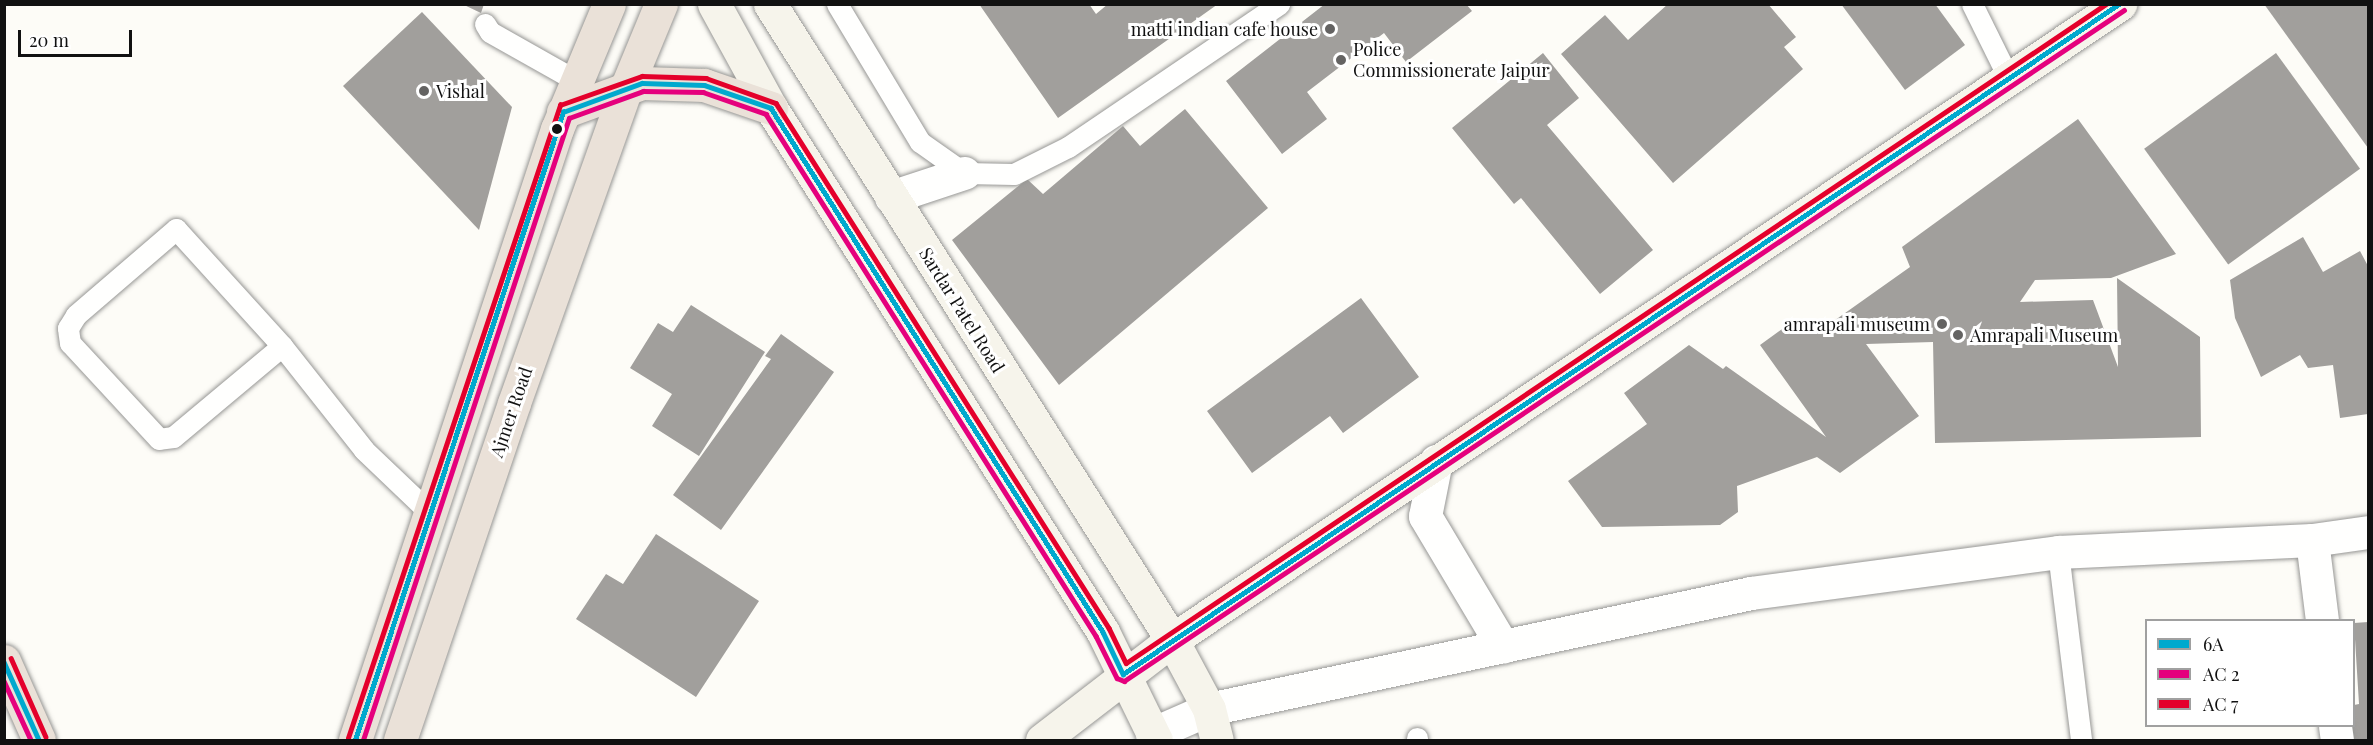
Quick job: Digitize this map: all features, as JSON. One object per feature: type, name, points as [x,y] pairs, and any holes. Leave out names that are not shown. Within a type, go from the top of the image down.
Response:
[{"type":"highway","points":[[355,741],[563,112],[609,4]]},
{"type":"highway","name":"Ajmer Road","points":[[400,741],[514,403],[627,86],[661,4]]},
{"type":"highway","points":[[563,112],[627,86],[704,85],[771,108]]},
{"type":"highway","points":[[4,661],[39,741]]},
{"type":"street","points":[[714,4],[771,108],[1103,632],[1154,737],[1209,709],[1751,593],[2058,552],[2312,540],[2368,532]]},
{"type":"street","points":[[1042,741],[1124,674],[1163,628],[1436,461],[2120,4]]},
{"type":"street","name":"Sardar Patel Road","points":[[773,6],[1163,628],[1209,709],[1217,741]]},
{"type":"street","points":[[891,196],[964,172]]},
{"type":"street","points":[[1436,461],[1425,516],[1503,646]]},
{"type":"street","points":[[2312,540],[2322,619]]},
{"type":"lane","points":[[837,4],[920,142],[964,172],[1014,174],[1068,147],[1279,4]]},
{"type":"lane","points":[[1972,4],[2009,79]]},
{"type":"lane","points":[[485,24],[490,32],[577,81]]},
{"type":"lane","points":[[282,346],[172,437],[159,439],[70,343],[68,328],[76,315],[176,229],[282,346],[364,450],[429,512]]},
{"type":"lane","points":[[2058,552],[2081,741]]},
{"type":"building","points":[[462,4],[484,4],[481,13]]},
{"type":"building","points":[[979,4],[1089,4],[1096,14],[1108,4],[1218,4],[1058,118]]},
{"type":"building","points":[[1325,4],[1466,4],[1472,11],[1406,62],[1384,33],[1307,92],[1327,119],[1282,154],[1226,81]]},
{"type":"building","points":[[1668,4],[1768,4],[1796,37],[1784,47],[1803,69],[1673,183],[1561,54],[1605,15],[1628,40]]},
{"type":"building","points":[[1841,4],[1935,4],[1965,45],[1905,90]]},
{"type":"building","points":[[2264,4],[2368,4],[2368,148]]},
{"type":"building","points":[[422,12],[512,107],[479,230],[343,86]]},
{"type":"building","points":[[1543,53],[1579,98],[1547,125],[1653,250],[1600,294],[1521,198],[1514,204],[1452,128]]},
{"type":"building","points":[[2276,53],[2360,169],[2228,264],[2144,149]]},
{"type":"building","points":[[1185,109],[1268,208],[1059,385],[952,240],[1027,179],[1043,194],[1123,126],[1140,146]]},
{"type":"building","points":[[2078,119],[2176,254],[2111,278],[2035,280],[2020,302],[2093,300],[2118,367],[2117,278],[2200,337],[2201,437],[1935,443],[1933,342],[1866,344],[1919,416],[1840,473],[1817,457],[1737,486],[1738,512],[1720,525],[1602,527],[1568,481],[1647,424],[1624,393],[1689,345],[1723,369],[1726,366],[1826,437],[1760,345],[1789,324],[1831,323],[1910,267],[1902,247]]},
{"type":"building","points":[[2303,237],[2323,272],[2360,251],[2368,266],[2368,414],[2340,418],[2333,365],[2308,368],[2300,355],[2261,377],[2235,318],[2230,280]]},
{"type":"building","points":[[1361,298],[1419,377],[1343,433],[1330,416],[1252,473],[1207,411]]},
{"type":"building","points":[[691,305],[765,352],[699,456],[652,426],[672,394],[630,368],[658,323],[673,332]]},
{"type":"building","points":[[781,334],[834,372],[721,530],[673,495],[771,359],[765,356]]},
{"type":"building","points":[[656,534],[759,601],[696,697],[576,619],[606,574],[623,584]]},
{"type":"building","points":[[2368,622],[2368,740],[2348,740],[2346,727],[2355,727],[2355,705],[2359,704],[2355,623]]},
{"type":"transit line","points":[[348,738],[560,105],[642,76],[706,78],[776,103],[1109,628],[1126,663],[2106,4]]},
{"type":"transit line","name":"6A","points":[[355,740],[563,112],[642,83],[704,85],[771,108],[1103,632],[1123,674],[2119,4]]},
{"type":"transit line","points":[[363,740],[569,118],[643,91],[703,92],[766,114],[1096,636],[1117,678],[1124,681],[2124,10]]},
{"type":"transit line","points":[[11,658],[46,737]]},
{"type":"transit line","name":"6A","points":[[4,662],[39,740]]},
{"type":"transit line","points":[[4,681],[31,740]]},
{"type":"place","name":"matti indian cafe house","points":[[1330,29]]},
{"type":"place","name":"Police Commissionerate Jaipur","points":[[1341,60]]},
{"type":"place","name":"Vishal","points":[[424,91]]},
{"type":"place","name":"amrapali museum","points":[[1942,324]]},
{"type":"place","name":"Amrapali Museum","points":[[1958,335]]}]
